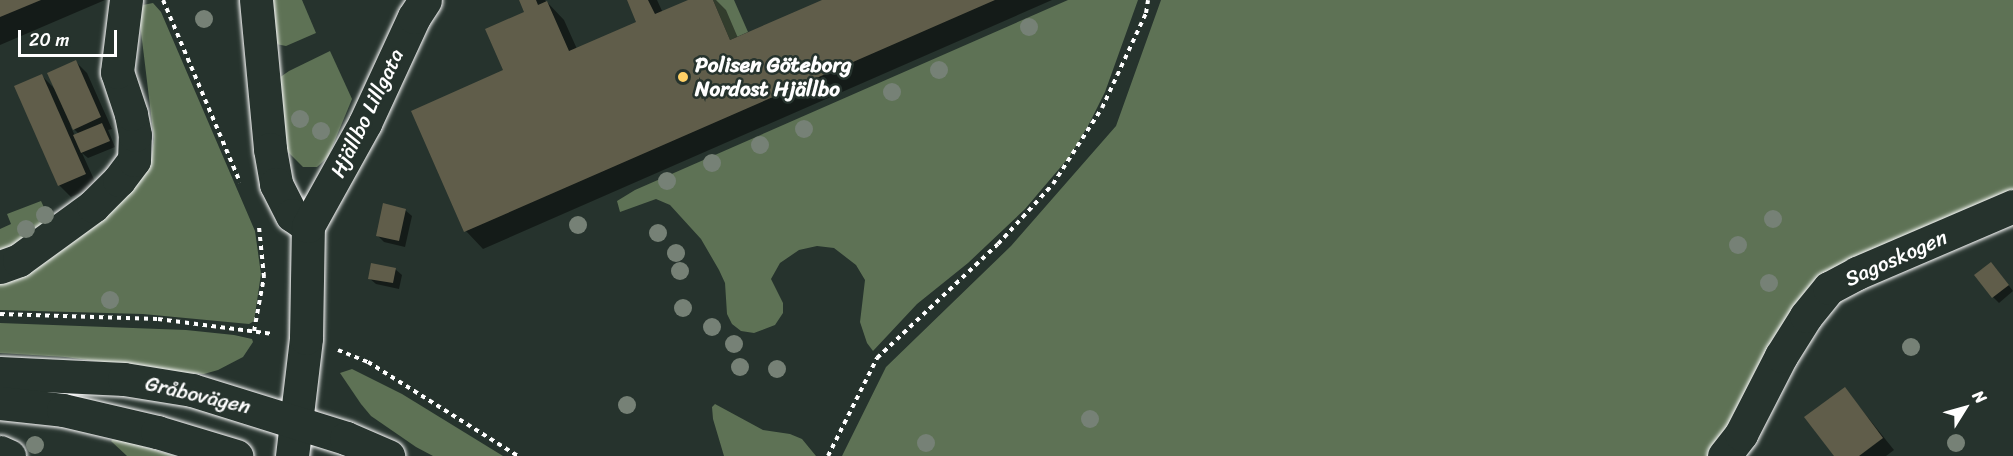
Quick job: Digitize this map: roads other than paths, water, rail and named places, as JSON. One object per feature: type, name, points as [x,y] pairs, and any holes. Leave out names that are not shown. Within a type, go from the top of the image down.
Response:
[{"type":"street","points":[[0,267],[19,260],[93,206],[119,180],[134,160],[135,135],[131,114],[117,72],[126,0]]},
{"type":"street","points":[[256,0],[270,149],[276,184],[292,215],[308,226]]},
{"type":"street","name":"Hjällbo Lillgata","points":[[292,456],[306,338],[308,226],[365,123],[414,16],[425,0]]},
{"type":"street","name":"Sagoskogen","points":[[1724,456],[1741,434],[1806,316],[1829,288],[1857,273],[2013,206]]},
{"type":"street","name":"Gråbovägen","points":[[0,373],[124,379],[192,390],[296,422],[388,456]]},
{"type":"street","points":[[0,403],[63,410],[158,432],[236,456]]},
{"type":"street","points":[[0,452],[9,456]]},
{"type":"place","name":"Polisen Göteborg Nordost Hjällbo","points":[[683,77]]}]
